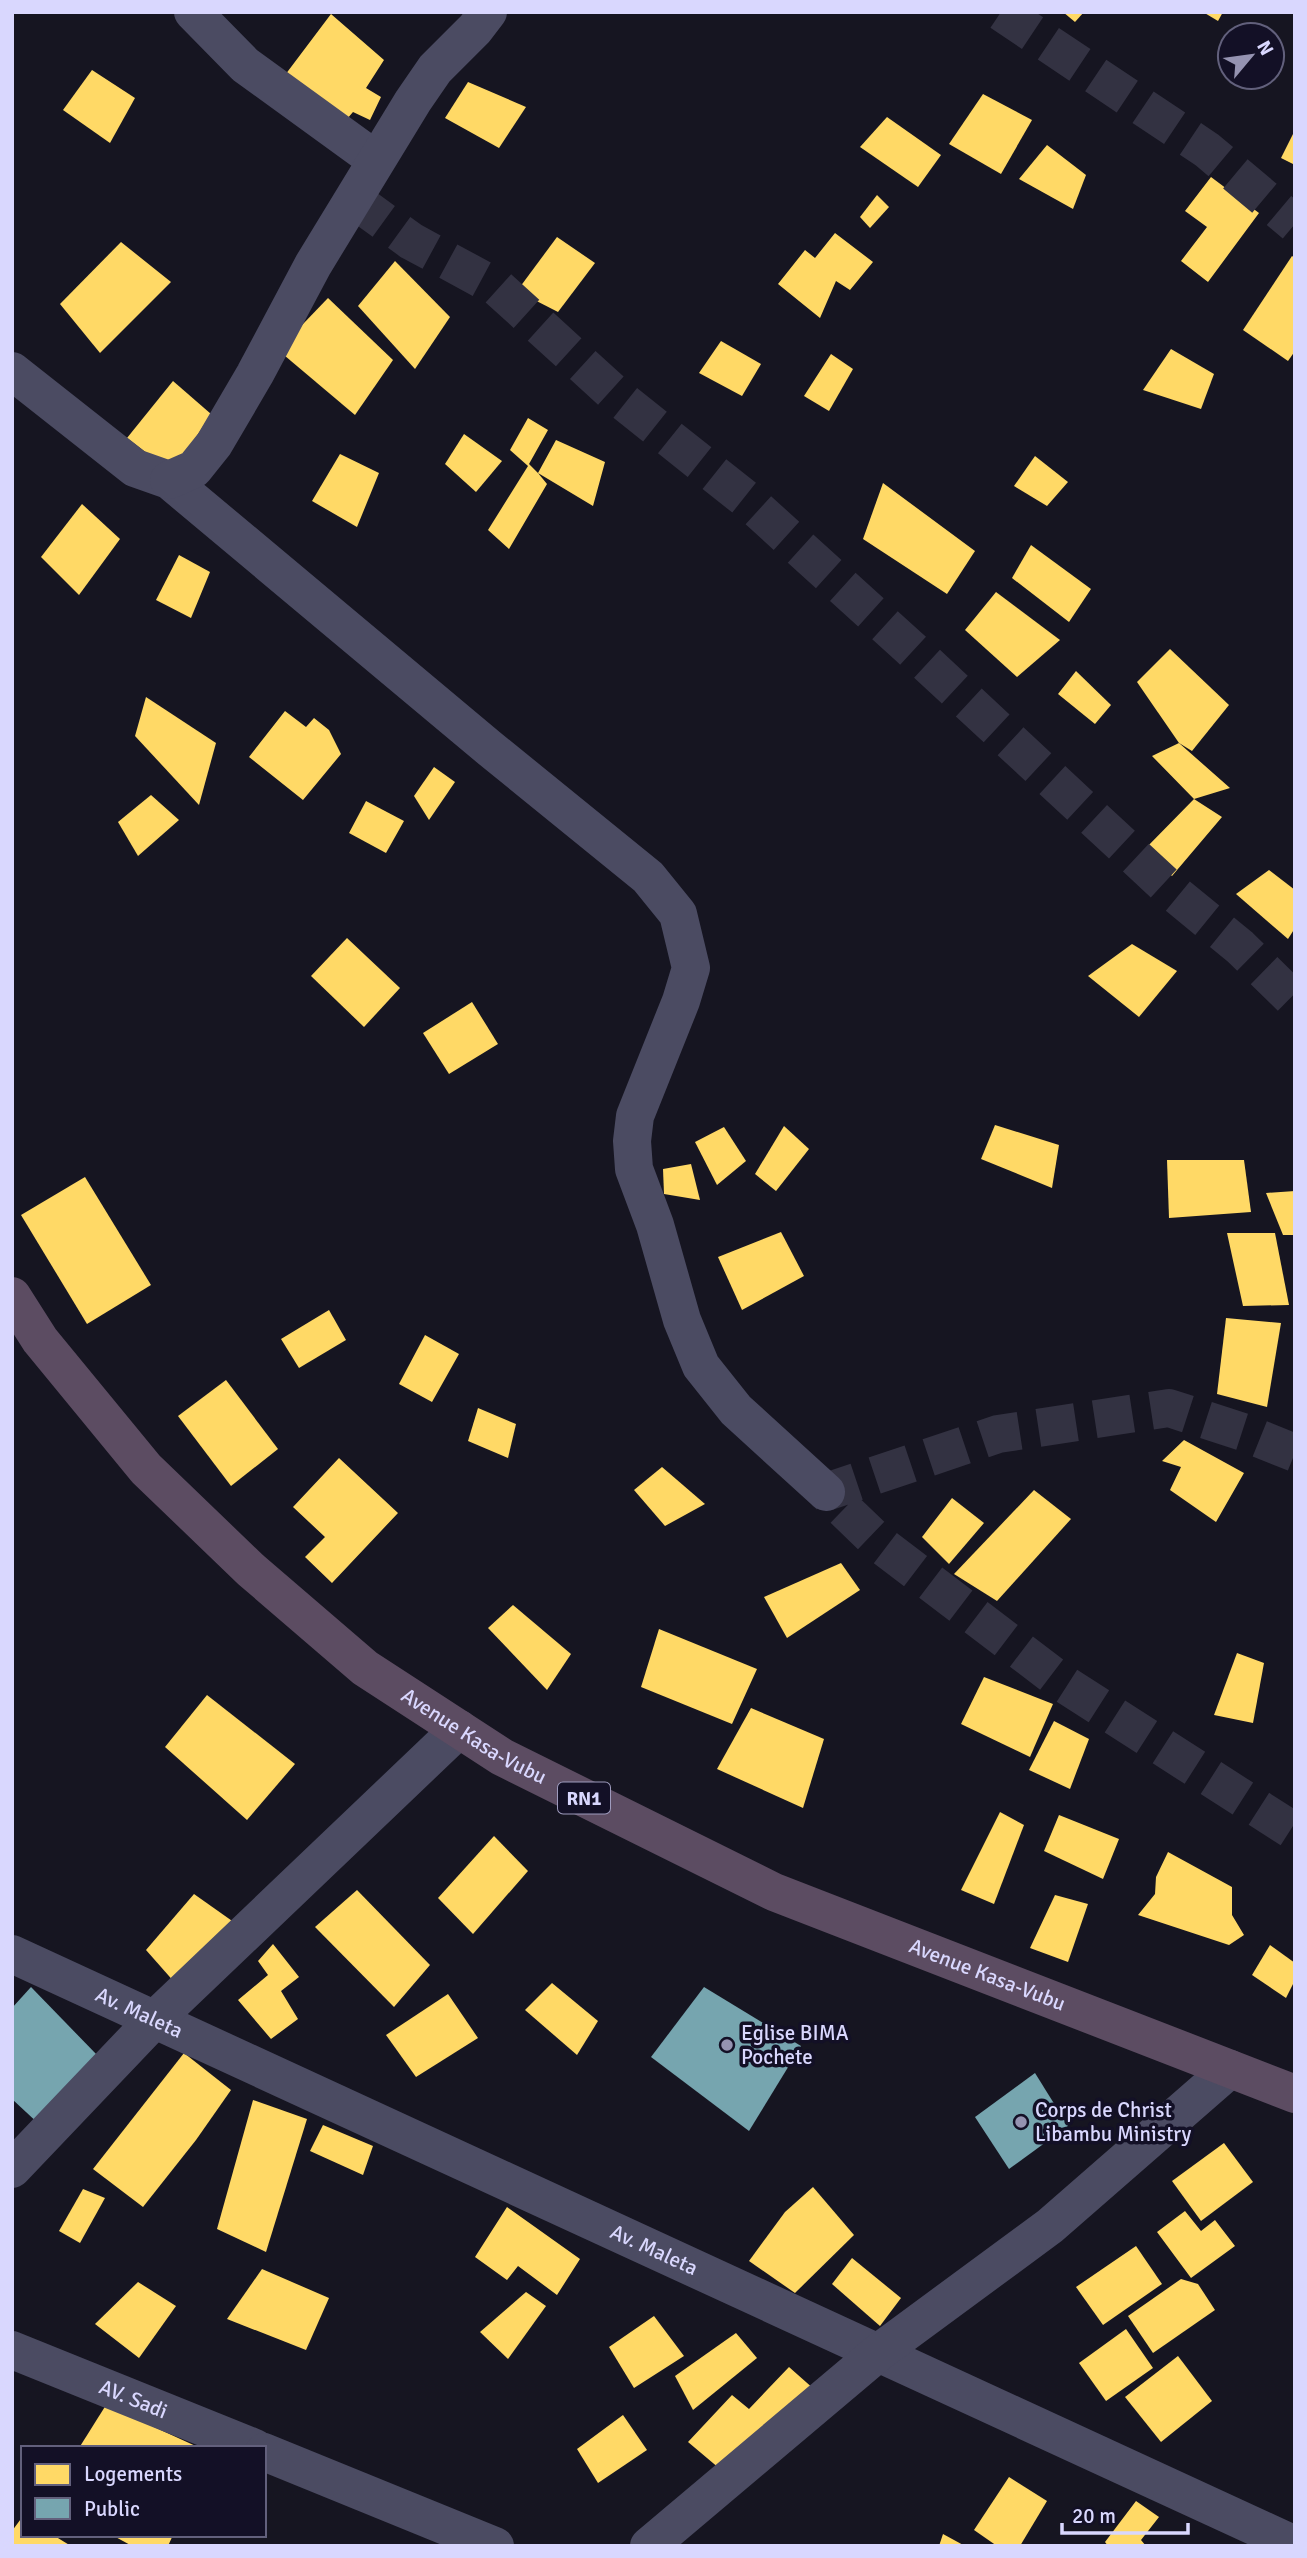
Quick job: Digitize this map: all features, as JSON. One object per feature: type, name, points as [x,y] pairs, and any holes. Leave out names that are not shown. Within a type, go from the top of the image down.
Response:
[{"type":"highway","name":"Avenue Kasa-Vubu","points":[[12,1296],[40,1340],[146,1469],[251,1570],[365,1668],[502,1756],[774,1892],[1295,2094]]},
{"type":"street","points":[[193,12],[245,65],[376,160]]},
{"type":"street","points":[[169,480],[194,469],[214,444],[313,265],[376,160],[435,69],[488,12]]},
{"type":"street","points":[[12,371],[135,468],[169,480],[648,877],[678,914],[691,968],[681,1001],[635,1116],[632,1141],[634,1169],[655,1225],[682,1320],[701,1366],[736,1410],[826,1492]]},
{"type":"street","points":[[12,2169],[153,2021],[459,1729]]},
{"type":"street","name":"Av. Maleta","points":[[12,1954],[1295,2545]]},
{"type":"street","points":[[649,2546],[879,2352],[1050,2226],[1230,2069]]},
{"type":"street","name":"AV. Sadi","points":[[12,2350],[250,2446]]},
{"type":"street","points":[[266,2453],[495,2546]]},
{"type":"building: Logements","points":[[1063,12],[1084,12],[1075,22]]},
{"type":"building: Logements","points":[[1203,12],[1223,12],[1218,21]]},
{"type":"building: Logements","points":[[331,14],[384,60],[366,88],[381,97],[370,120],[353,112],[340,127],[276,87]]},
{"type":"building: Logements","points":[[92,70],[135,98],[110,143],[63,110]]},
{"type":"building: Logements","points":[[468,82],[526,107],[499,148],[445,118]]},
{"type":"building: Logements","points":[[983,94],[1032,120],[1001,174],[949,144]]},
{"type":"building: Logements","points":[[887,117],[941,155],[918,187],[860,147]]},
{"type":"building: Logements","points":[[1295,130],[1295,165],[1281,158]]},
{"type":"building: Logements","points":[[1047,145],[1086,175],[1073,209],[1019,179]]},
{"type":"building: Logements","points":[[1211,177],[1259,213],[1208,282],[1181,261],[1207,227],[1185,211]]},
{"type":"building: Logements","points":[[877,195],[889,207],[870,228],[860,217]]},
{"type":"building: Logements","points":[[835,233],[873,262],[850,290],[836,281],[820,318],[778,284],[805,250],[815,258]]},
{"type":"building: Logements","points":[[557,237],[595,263],[558,312],[517,291]]},
{"type":"building: Logements","points":[[121,242],[171,282],[100,353],[60,304]]},
{"type":"building: Logements","points":[[1292,256],[1295,258],[1295,351],[1288,361],[1243,330]]},
{"type":"building: Logements","points":[[395,261],[450,317],[415,369],[358,306]]},
{"type":"building: Logements","points":[[328,298],[393,360],[355,415],[278,350]]},
{"type":"building: Logements","points":[[721,341],[761,364],[742,396],[699,373]]},
{"type":"building: Logements","points":[[1171,349],[1214,374],[1201,409],[1143,390]]},
{"type":"building: Logements","points":[[831,354],[853,369],[829,411],[804,396]]},
{"type":"building: Logements","points":[[173,381],[211,414],[173,473],[127,438]]},
{"type":"building: Logements","points":[[528,418],[548,430],[529,464],[547,484],[509,549],[488,530],[528,466],[510,450]]},
{"type":"building: Logements","points":[[464,434],[502,461],[476,492],[445,464]]},
{"type":"building: Logements","points":[[556,440],[605,462],[593,506],[538,473]]},
{"type":"building: Logements","points":[[340,454],[379,473],[357,527],[312,501]]},
{"type":"building: Logements","points":[[1035,456],[1068,482],[1047,506],[1014,486]]},
{"type":"building: Logements","points":[[883,483],[975,551],[947,594],[863,539]]},
{"type":"building: Logements","points":[[82,504],[120,539],[79,595],[41,557]]},
{"type":"building: Logements","points":[[1031,545],[1091,589],[1069,622],[1012,578]]},
{"type":"building: Logements","points":[[179,555],[210,572],[191,618],[156,600]]},
{"type":"building: Logements","points":[[996,592],[1060,640],[1017,677],[965,630]]},
{"type":"building: Logements","points":[[1170,649],[1229,705],[1192,751],[1179,743],[1137,682]]},
{"type":"building: Logements","points":[[1076,671],[1111,705],[1095,724],[1058,694]]},
{"type":"building: Logements","points":[[146,697],[216,743],[199,805],[135,736]]},
{"type":"building: Logements","points":[[285,711],[306,727],[314,718],[329,730],[341,754],[303,800],[249,757]]},
{"type":"building: Logements","points":[[1179,743],[1230,788],[1194,799],[1152,756]]},
{"type":"building: Logements","points":[[434,767],[455,782],[429,820],[414,796]]},
{"type":"building: Logements","points":[[151,795],[179,820],[138,856],[118,822]]},
{"type":"building: Logements","points":[[1194,799],[1222,817],[1172,876],[1143,851]]},
{"type":"building: Logements","points":[[366,801],[404,821],[386,853],[349,833]]},
{"type":"building: Logements","points":[[1269,870],[1295,890],[1295,928],[1288,939],[1236,894]]},
{"type":"building: Logements","points":[[347,938],[400,988],[364,1027],[311,976]]},
{"type":"building: Logements","points":[[1132,944],[1177,971],[1139,1017],[1088,976]]},
{"type":"building: Logements","points":[[472,1002],[498,1044],[449,1074],[423,1033]]},
{"type":"building: Logements","points":[[995,1125],[1059,1145],[1052,1188],[981,1159]]},
{"type":"building: Logements","points":[[784,1126],[809,1149],[776,1191],[755,1174]]},
{"type":"building: Logements","points":[[724,1127],[746,1161],[717,1185],[695,1142]]},
{"type":"building: Logements","points":[[1167,1160],[1244,1160],[1251,1212],[1169,1218]]},
{"type":"building: Logements","points":[[691,1164],[700,1200],[664,1194],[663,1169]]},
{"type":"building: Logements","points":[[85,1177],[151,1285],[87,1324],[21,1215]]},
{"type":"building: Logements","points":[[1295,1191],[1295,1235],[1283,1235],[1266,1193]]},
{"type":"building: Logements","points":[[781,1232],[804,1276],[742,1310],[718,1257]]},
{"type":"building: Logements","points":[[1227,1233],[1275,1233],[1289,1305],[1243,1306]]},
{"type":"building: Logements","points":[[329,1310],[346,1340],[299,1368],[281,1339]]},
{"type":"building: Logements","points":[[1226,1318],[1281,1323],[1267,1407],[1217,1394]]},
{"type":"building: Logements","points":[[425,1335],[459,1354],[432,1402],[399,1384]]},
{"type":"building: Logements","points":[[226,1380],[278,1449],[231,1486],[178,1416]]},
{"type":"building: Logements","points":[[478,1408],[516,1424],[508,1458],[468,1441]]},
{"type":"building: Logements","points":[[1184,1440],[1244,1473],[1216,1522],[1170,1490],[1181,1467],[1162,1461]]},
{"type":"building: Logements","points":[[339,1458],[398,1513],[332,1583],[305,1557],[325,1537],[293,1507]]},
{"type":"building: Logements","points":[[662,1467],[705,1504],[665,1526],[634,1490]]},
{"type":"building: Logements","points":[[1034,1490],[1071,1519],[997,1601],[954,1574]]},
{"type":"building: Logements","points":[[952,1498],[984,1523],[949,1564],[922,1537]]},
{"type":"building: Logements","points":[[841,1563],[860,1590],[787,1638],[764,1597]]},
{"type":"building: Logements","points":[[513,1605],[571,1654],[547,1690],[488,1628]]},
{"type":"building: Logements","points":[[659,1629],[757,1669],[732,1724],[641,1687]]},
{"type":"building: Logements","points":[[1237,1653],[1264,1663],[1253,1723],[1214,1715]]},
{"type":"building: Logements","points":[[984,1677],[1053,1704],[1030,1757],[961,1724]]},
{"type":"building: Logements","points":[[207,1695],[295,1764],[247,1820],[165,1747]]},
{"type":"building: Logements","points":[[751,1708],[824,1739],[803,1808],[717,1769]]},
{"type":"building: Logements","points":[[1054,1721],[1089,1739],[1070,1789],[1029,1770]]},
{"type":"building: Logements","points":[[1000,1812],[1024,1825],[994,1904],[961,1890]]},
{"type":"building: Logements","points":[[1059,1815],[1119,1839],[1103,1879],[1044,1851]]},
{"type":"building: Logements","points":[[494,1836],[528,1871],[473,1934],[438,1898]]},
{"type":"building: Logements","points":[[1168,1852],[1232,1887],[1232,1915],[1244,1935],[1229,1945],[1138,1915],[1155,1894],[1156,1877]]},
{"type":"building: Logements","points":[[357,1890],[430,1965],[394,2007],[315,1927]]},
{"type":"building: Logements","points":[[194,1894],[235,1923],[176,1984],[146,1950]]},
{"type":"building: Logements","points":[[1055,1895],[1088,1904],[1068,1962],[1030,1948]]},
{"type":"building: Logements","points":[[273,1944],[299,1977],[281,1991],[298,2019],[271,2039],[238,2000],[268,1975],[258,1961]]},
{"type":"building: Logements","points":[[1270,1945],[1295,1963],[1295,1980],[1286,1998],[1252,1975]]},
{"type":"building: Logements","points":[[552,1983],[598,2021],[577,2055],[525,2010]]},
{"type":"building: Logements","points":[[448,1994],[478,2038],[416,2077],[386,2035]]},
{"type":"building: Logements","points":[[184,2053],[231,2090],[143,2207],[93,2169]]},
{"type":"building: Logements","points":[[253,2100],[307,2119],[266,2252],[217,2229]]},
{"type":"building: Logements","points":[[323,2125],[373,2146],[363,2175],[310,2151]]},
{"type":"building: Logements","points":[[1224,2143],[1253,2182],[1201,2221],[1172,2181]]},
{"type":"building: Logements","points":[[813,2187],[854,2235],[795,2293],[749,2261],[785,2212]]},
{"type":"building: Logements","points":[[83,2189],[105,2198],[80,2243],[59,2231]]},
{"type":"building: Logements","points":[[507,2207],[580,2259],[557,2295],[518,2266],[507,2280],[475,2257]]},
{"type":"building: Logements","points":[[1185,2211],[1201,2231],[1215,2220],[1235,2246],[1191,2278],[1157,2232]]},
{"type":"building: Logements","points":[[1136,2246],[1162,2284],[1103,2325],[1076,2287]]},
{"type":"building: Logements","points":[[852,2258],[901,2298],[880,2326],[832,2284]]},
{"type":"building: Logements","points":[[262,2269],[329,2298],[306,2350],[227,2319]]},
{"type":"building: Logements","points":[[1181,2279],[1198,2284],[1215,2310],[1153,2353],[1128,2316]]},
{"type":"building: Logements","points":[[138,2282],[176,2306],[139,2358],[95,2324]]},
{"type":"building: Logements","points":[[526,2292],[546,2306],[508,2359],[480,2332]]},
{"type":"building: Logements","points":[[654,2316],[684,2356],[634,2388],[609,2347]]},
{"type":"building: Logements","points":[[1126,2329],[1153,2368],[1106,2401],[1079,2363]]},
{"type":"building: Logements","points":[[736,2333],[757,2358],[693,2410],[675,2376]]},
{"type":"building: Logements","points":[[1178,2356],[1212,2401],[1161,2442],[1125,2397]]},
{"type":"building: Logements","points":[[789,2367],[815,2390],[726,2474],[688,2442],[732,2395],[749,2409]]},
{"type":"building: Logements","points":[[106,2405],[196,2446],[80,2446]]},
{"type":"building: Logements","points":[[623,2415],[647,2450],[598,2483],[577,2449]]},
{"type":"building: Logements","points":[[1009,2477],[1047,2501],[1020,2546],[997,2546],[974,2530]]},
{"type":"building: Logements","points":[[1136,2501],[1159,2517],[1141,2540],[1146,2546],[1108,2546],[1105,2542]]},
{"type":"building: Logements","points":[[21,2519],[21,2537],[56,2537],[71,2546],[12,2546],[12,2531]]},
{"type":"building: Logements","points":[[943,2534],[965,2546],[939,2546]]},
{"type":"building: Logements","points":[[116,2537],[172,2537],[168,2546],[132,2546]]},
{"type":"building: Public","points":[[31,1987],[98,2056],[41,2126],[12,2099],[12,2008]]},
{"type":"building: Public","points":[[704,1987],[801,2046],[749,2131],[651,2057]]},
{"type":"building: Public","name":"Corps de Christ Libambu Ministry","points":[[1035,2073],[1068,2126],[1009,2169],[975,2117]]},
{"type":"tunnel","points":[[1001,12],[1207,150],[1295,224]]},
{"type":"tunnel","points":[[353,199],[411,241],[498,288],[619,398],[747,500],[1174,893],[1240,947],[1295,1001]]},
{"type":"tunnel","points":[[1295,1453],[1243,1432],[1169,1408],[998,1434],[826,1492],[880,1544],[1064,1684],[1295,1832]]},
{"type":"place","name":"Eglise BIMA Pochete","points":[[727,2045]]},
{"type":"place","name":"Corps de Christ Libambu Ministry","points":[[1021,2122]]}]
